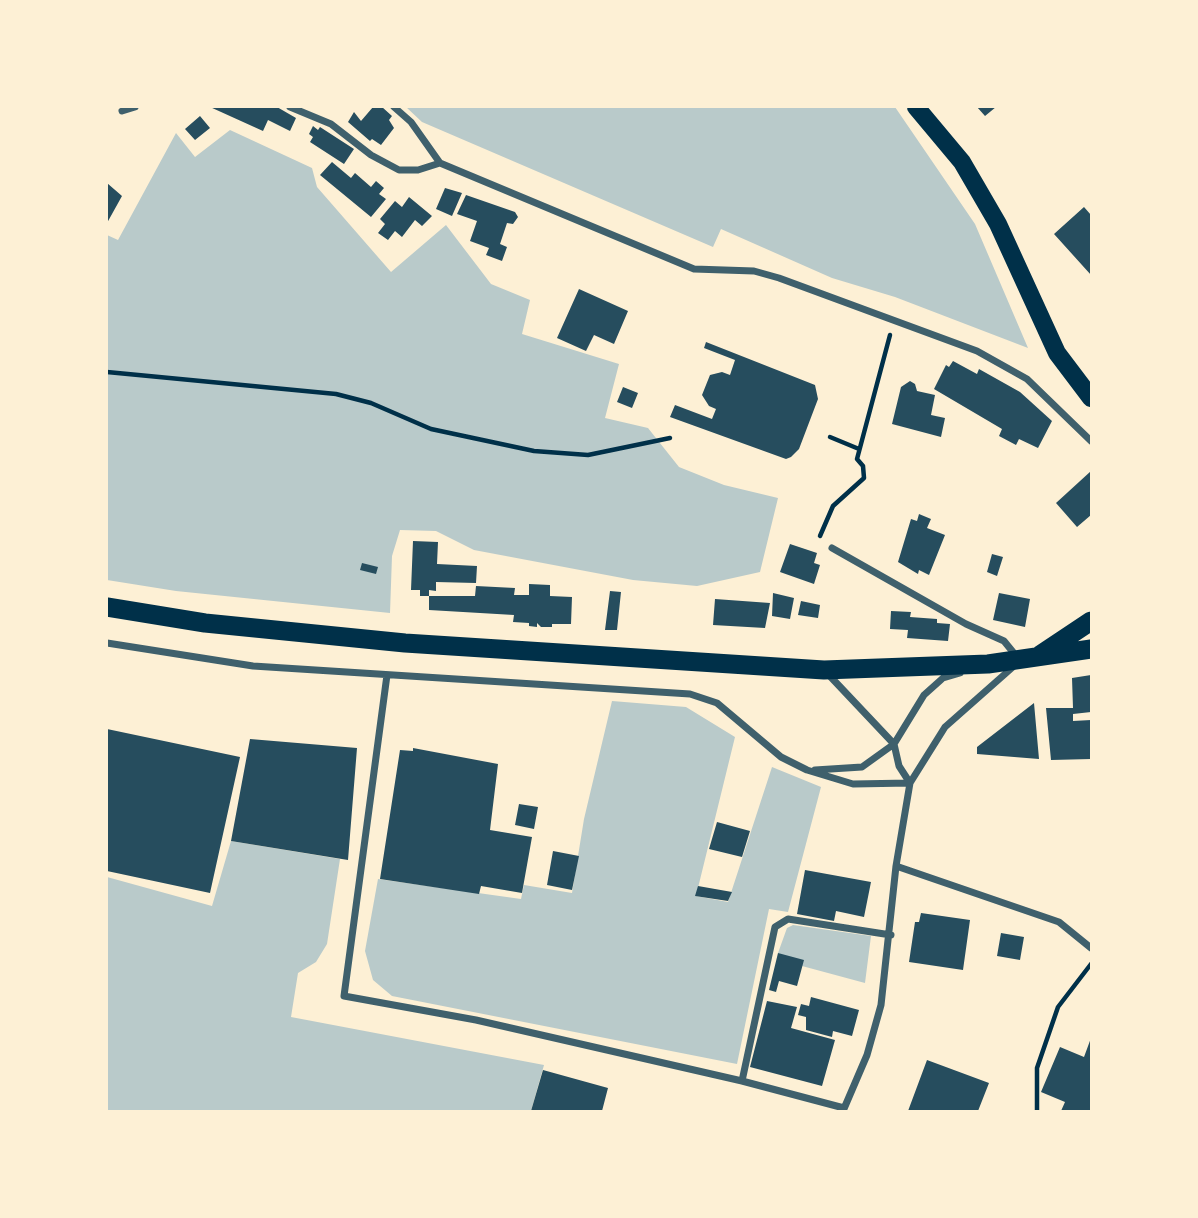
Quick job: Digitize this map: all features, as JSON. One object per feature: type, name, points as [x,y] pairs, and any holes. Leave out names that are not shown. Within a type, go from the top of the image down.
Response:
[{"type":"highway","points":[[107,607],[219,624],[392,642],[824,670],[988,664],[1091,649]]},
{"type":"highway","points":[[1027,660],[1091,621]]},
{"type":"main road","points":[[916,107],[962,162],[998,224],[1057,353],[1091,398]]},
{"type":"street","points":[[122,111],[135,107]]},
{"type":"street","points":[[290,107],[331,124],[371,155],[399,170],[418,170],[440,163]]},
{"type":"street","points":[[394,107],[411,122],[440,163],[694,269],[754,271],[977,351],[1027,379],[1091,441]]},
{"type":"street","points":[[387,675],[344,996],[476,1020],[742,1081],[843,1110],[867,1055],[881,1005],[891,935],[896,866],[909,783],[945,727],[1027,660],[1004,641],[966,624],[832,548]]},
{"type":"street","points":[[107,643],[253,666],[690,694],[717,704],[781,757],[807,770],[853,783],[909,783]]},
{"type":"street","points":[[807,770],[862,767],[894,744],[924,695],[943,678],[988,664]]},
{"type":"street","points":[[824,670],[894,744],[899,766],[909,783]]},
{"type":"street","points":[[896,866],[1059,922],[1091,948]]},
{"type":"street","points":[[742,1081],[775,927],[788,919],[891,935]]},
{"type":"path","points":[[820,538],[833,506],[864,478],[863,466],[857,459],[894,320]]},
{"type":"path","points":[[107,372],[335,394],[371,403],[431,429],[534,451],[588,455],[670,438]]},
{"type":"path","points":[[830,437],[859,449]]},
{"type":"path","points":[[1037,1111],[1037,1068],[1058,1007],[1091,963]]},
{"type":"shaded area","points":[[406,107],[895,107],[975,224],[1028,348],[895,297],[832,278],[721,229],[713,247],[422,122]]},
{"type":"shaded area","points":[[230,130],[312,168],[317,187],[391,272],[446,225],[491,284],[530,300],[522,334],[619,364],[605,418],[648,428],[679,467],[724,485],[778,498],[760,572],[697,586],[633,580],[474,550],[436,531],[400,530],[392,556],[390,613],[176,591],[107,580],[107,235],[118,240],[176,133],[195,157]]},
{"type":"shaded area","points":[[612,701],[686,707],[735,737],[696,896],[728,902],[772,767],[821,787],[788,912],[769,909],[737,1064],[392,996],[373,980],[365,951],[378,879],[521,899],[524,885],[572,893],[584,819]]},
{"type":"shaded area","points":[[231,841],[340,859],[327,944],[316,962],[298,973],[291,1017],[544,1065],[531,1111],[107,1111],[107,877],[212,906]]},
{"type":"shaded area","points":[[793,925],[871,936],[865,983],[802,966],[778,953],[787,928]]},
{"type":"building","points":[[210,107],[277,107],[296,118],[290,131],[268,120],[263,131]]},
{"type":"building","points":[[373,107],[382,107],[392,116],[389,120],[394,128],[381,145],[372,139],[370,141],[348,122],[354,112],[361,121]]},
{"type":"building","points":[[977,107],[996,107],[985,116]]},
{"type":"building","points":[[200,116],[210,128],[195,140],[185,129]]},
{"type":"building","points":[[313,126],[318,130],[320,127],[354,149],[344,164],[310,142],[313,137],[309,134]]},
{"type":"building","points":[[332,162],[351,178],[355,173],[371,187],[376,181],[384,188],[379,194],[386,199],[371,217],[320,175]]},
{"type":"building","points":[[107,183],[122,196],[107,223]]},
{"type":"building","points":[[445,188],[462,193],[452,216],[436,209]]},
{"type":"building","points":[[466,195],[515,212],[518,217],[513,224],[507,223],[500,244],[507,247],[502,261],[486,255],[489,248],[470,241],[477,221],[457,214]]},
{"type":"building","points":[[409,197],[432,216],[422,226],[415,220],[402,237],[395,231],[388,240],[378,233],[385,224],[380,219],[395,201],[402,207]]},
{"type":"building","points":[[1084,207],[1091,215],[1091,275],[1054,234]]},
{"type":"building","points":[[579,289],[628,311],[614,344],[594,335],[586,351],[557,338]]},
{"type":"building","points":[[706,342],[815,385],[818,399],[799,449],[791,457],[786,459],[670,417],[675,405],[712,419],[716,409],[709,406],[702,395],[710,375],[722,372],[730,375],[735,360],[704,348]]},
{"type":"building","points":[[953,361],[977,374],[979,369],[1020,392],[1052,421],[1038,448],[1019,439],[1016,445],[999,436],[1002,429],[934,389],[946,365],[949,367]]},
{"type":"building","points":[[910,381],[915,384],[917,391],[935,395],[931,415],[945,418],[941,437],[892,424],[901,387]]},
{"type":"building","points":[[623,387],[638,393],[632,408],[617,402]]},
{"type":"building","points":[[1091,471],[1091,515],[1077,527],[1056,503]]},
{"type":"building","points":[[919,514],[931,519],[927,528],[945,535],[929,575],[919,570],[918,574],[898,562],[911,519],[917,521]]},
{"type":"building","points":[[413,541],[438,542],[437,564],[477,566],[476,583],[436,582],[436,591],[429,590],[429,596],[420,596],[420,590],[411,590]]},
{"type":"building","points":[[790,544],[817,553],[814,563],[820,565],[814,584],[780,572]]},
{"type":"building","points":[[992,554],[1003,557],[997,576],[987,572]]},
{"type":"building","points":[[362,563],[378,567],[376,574],[360,570]]},
{"type":"building","points":[[529,584],[550,585],[550,596],[572,597],[571,624],[541,627],[537,623],[537,627],[529,626],[529,623],[513,622],[514,615],[429,610],[429,596],[475,596],[476,586],[515,588],[514,595],[529,595]]},
{"type":"building","points":[[610,591],[621,592],[617,630],[605,630]]},
{"type":"building","points":[[773,593],[794,598],[790,619],[772,616]]},
{"type":"building","points":[[999,593],[1030,599],[1025,627],[993,620]]},
{"type":"building","points":[[715,599],[770,603],[765,628],[713,625]]},
{"type":"building","points":[[801,601],[820,605],[818,618],[798,615]]},
{"type":"building","points":[[891,611],[911,612],[910,617],[937,619],[937,623],[950,624],[948,641],[907,638],[908,630],[890,629]]},
{"type":"building","points":[[1091,675],[1091,712],[1073,714],[1073,721],[1091,720],[1091,759],[1051,760],[1046,708],[1073,708],[1072,678]]},
{"type":"building","points":[[1034,703],[1039,759],[977,754],[977,747]]},
{"type":"building","points":[[107,729],[240,757],[210,893],[107,871]]},
{"type":"building","points":[[250,739],[357,748],[348,860],[231,841]]},
{"type":"building","points":[[413,748],[498,764],[490,830],[532,837],[522,893],[481,886],[479,894],[380,879],[400,750],[413,751]]},
{"type":"building","points":[[519,804],[538,807],[534,829],[515,825]]},
{"type":"building","points":[[717,822],[750,831],[742,857],[709,849]]},
{"type":"building","points":[[553,851],[579,856],[572,890],[547,885]]},
{"type":"building","points":[[805,870],[871,882],[864,917],[836,911],[834,921],[797,914]]},
{"type":"building","points":[[698,886],[732,892],[728,901],[695,896]]},
{"type":"building","points":[[921,913],[970,920],[963,970],[909,962],[915,922],[919,922]]},
{"type":"building","points":[[1001,933],[1024,937],[1020,960],[997,956]]},
{"type":"building","points":[[778,953],[804,960],[797,986],[779,981],[776,992],[769,990]]},
{"type":"building","points":[[811,997],[859,1010],[852,1036],[833,1031],[832,1037],[806,1030],[806,1017],[798,1015],[801,1004],[809,1006]]},
{"type":"building","points":[[767,1001],[797,1007],[791,1028],[835,1040],[822,1086],[750,1067]]},
{"type":"building","points":[[1091,1038],[1091,1111],[1061,1111],[1065,1102],[1041,1092],[1060,1047],[1084,1057]]},
{"type":"building","points":[[927,1060],[989,1083],[978,1111],[908,1111]]},
{"type":"building","points":[[543,1070],[608,1088],[602,1111],[531,1111]]}]
